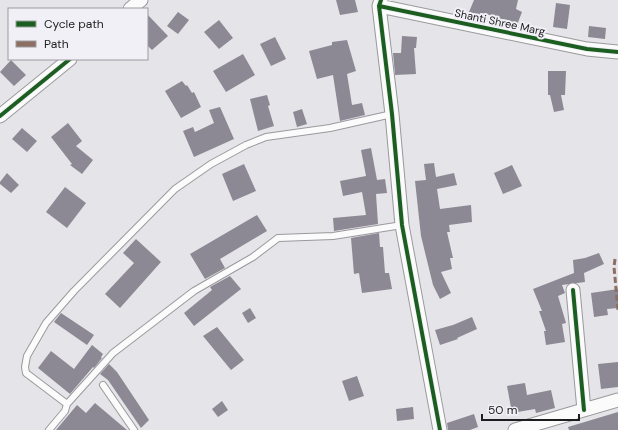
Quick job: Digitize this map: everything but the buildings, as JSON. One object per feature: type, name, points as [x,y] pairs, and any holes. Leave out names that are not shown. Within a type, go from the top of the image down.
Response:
[{"type":"street","points":[[131,8],[141,0]]},
{"type":"street","points":[[380,3],[402,225],[440,430]]},
{"type":"street","name":"Shanti Shree Marg","points":[[380,3],[587,50],[618,52]]},
{"type":"street","points":[[0,116],[69,60]]},
{"type":"street","points":[[573,290],[584,410]]},
{"type":"street","points":[[515,430],[618,400]]},
{"type":"lane","points":[[67,404],[26,373],[25,367],[27,356],[46,323],[74,291],[175,189],[212,164],[246,145],[266,137],[330,128],[392,114]]},
{"type":"lane","points":[[49,430],[65,411],[67,404],[114,353],[194,292],[253,257],[278,238],[333,236],[402,225]]},
{"type":"lane","points":[[103,385],[134,430]]},
{"type":"marked path","points":[[615,259],[614,267],[618,310]]},
{"type":"cycle path","points":[[381,0],[379,6],[392,114],[402,225],[440,430]]},
{"type":"cycle path","points":[[379,6],[587,49],[618,52]]},
{"type":"cycle path","points":[[0,116],[69,60]]},
{"type":"cycle path","points":[[573,290],[584,410]]}]
